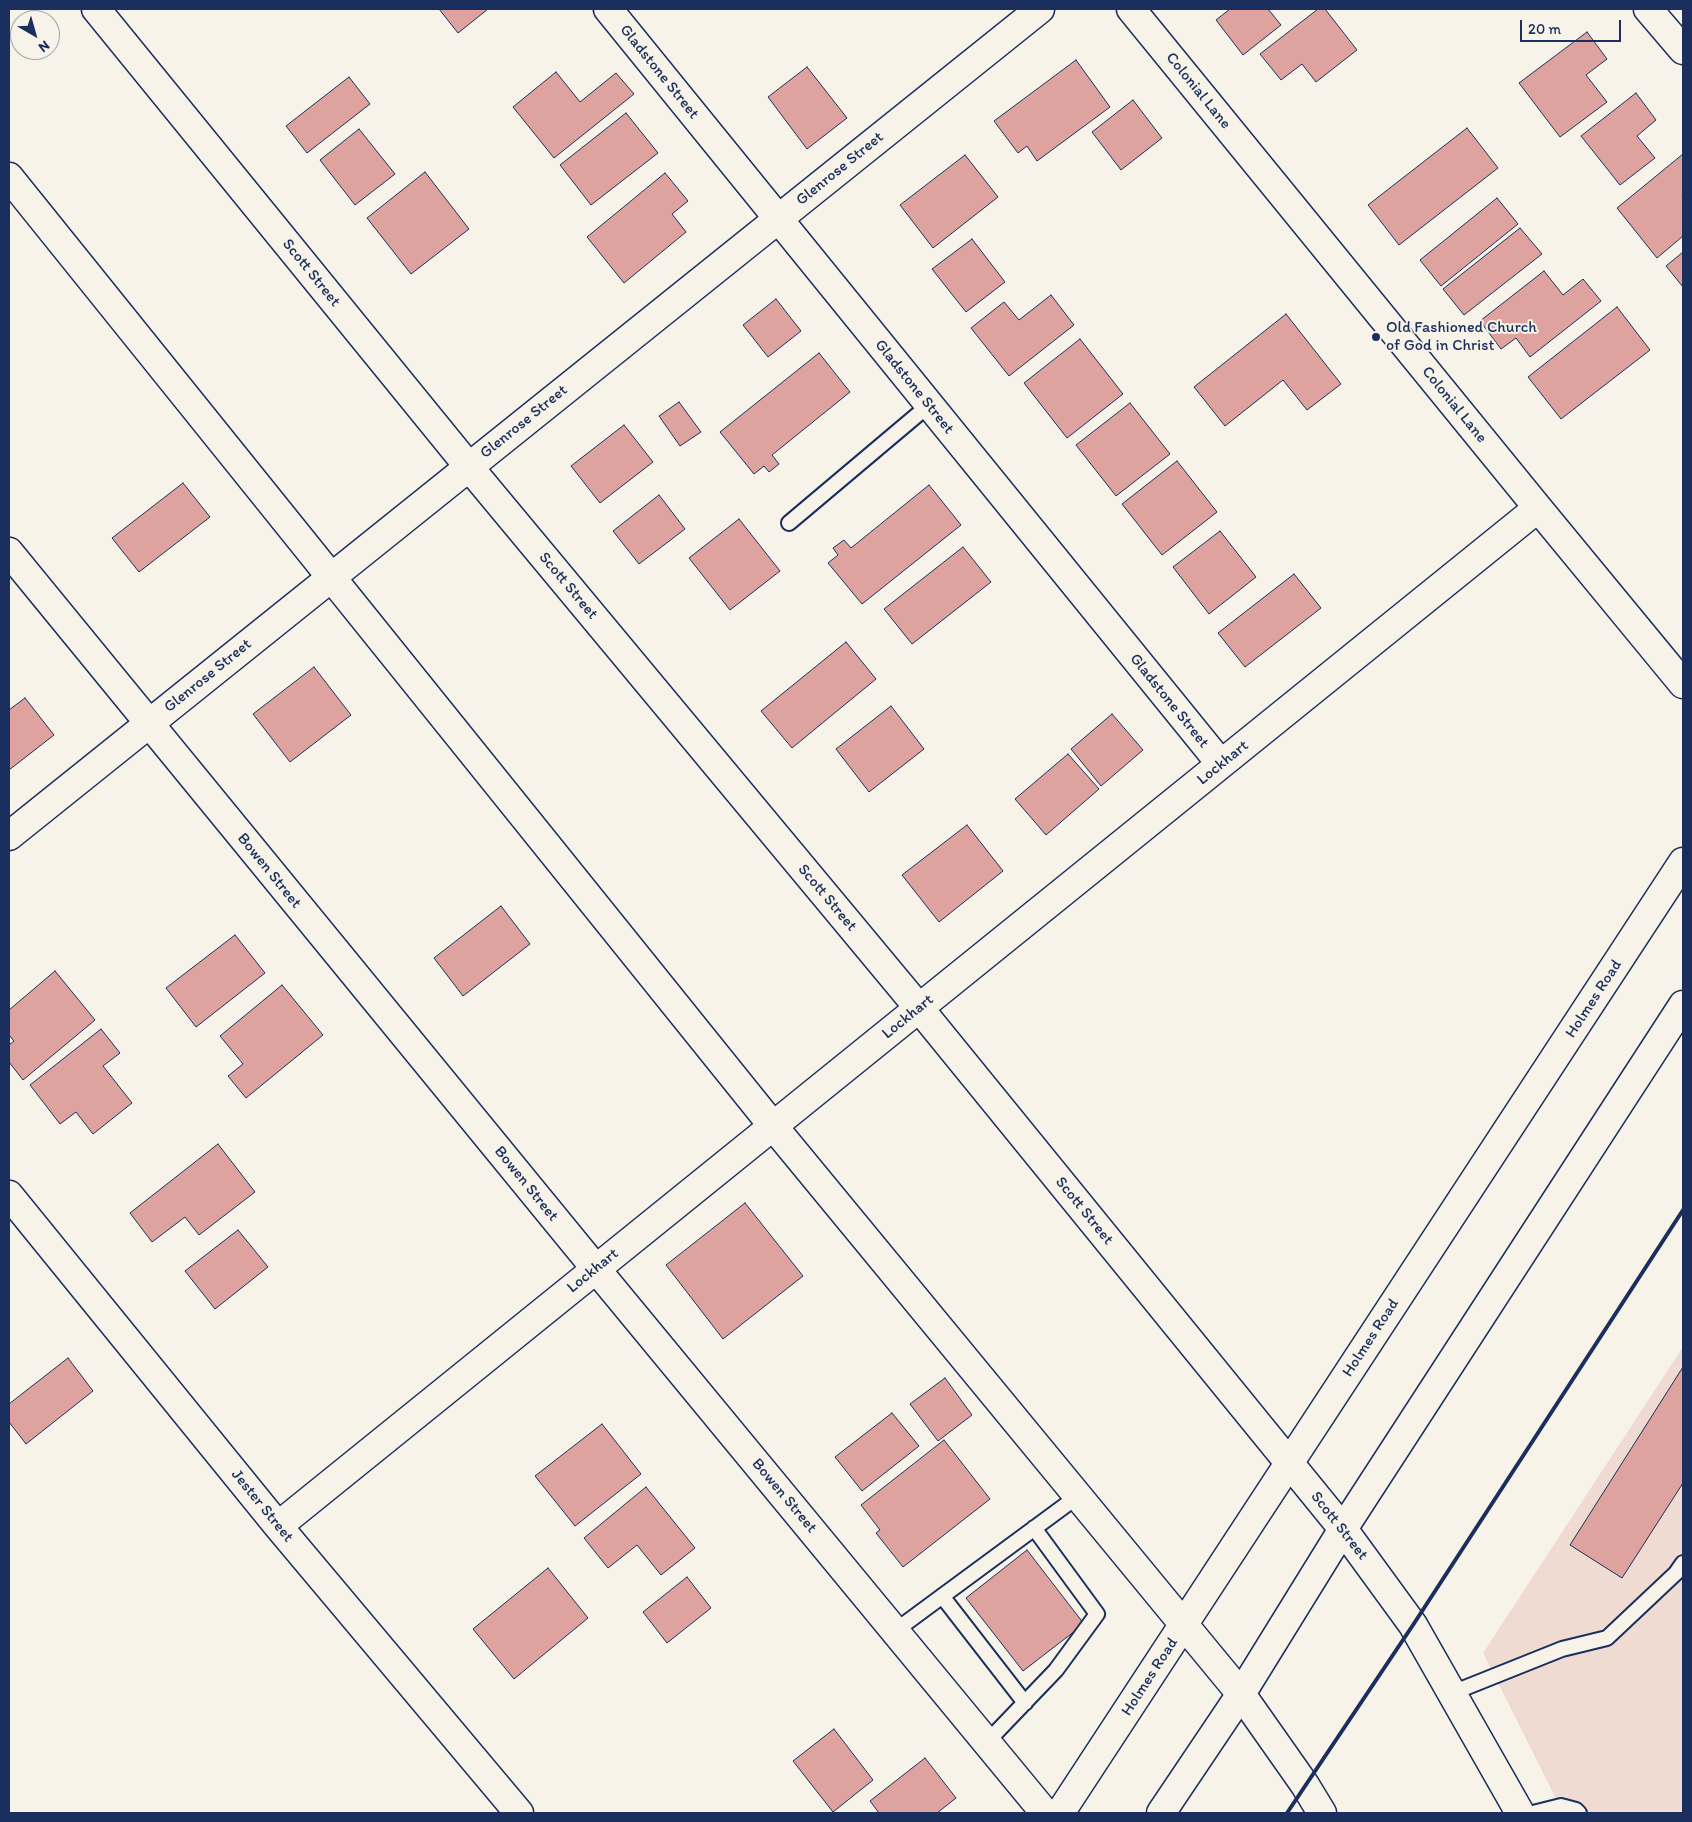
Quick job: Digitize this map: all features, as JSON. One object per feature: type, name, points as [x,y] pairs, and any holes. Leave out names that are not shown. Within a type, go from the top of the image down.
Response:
[{"type":"street","name":"Scott Street","points":[[96,9],[469,467],[918,1008],[1343,1529],[1413,1625],[1520,1813]]},
{"type":"street","name":"Gladstone Street","points":[[608,9],[1220,764]]},
{"type":"street","name":"Glenrose Street","points":[[9,836],[1040,9]]},
{"type":"street","name":"Colonial Lane","points":[[1131,9],[1683,684]]},
{"type":"street","points":[[1648,9],[1683,50]]},
{"type":"street","points":[[9,177],[773,1126],[1241,1694],[1305,1785],[1322,1813]]},
{"type":"street","name":"Lockhart","points":[[278,1526],[1538,508]]},
{"type":"street","name":"Bowen Street","points":[[9,552],[148,724],[1045,1813]]},
{"type":"street","name":"Holmes Road","points":[[1060,1813],[1683,862]]},
{"type":"street","points":[[1161,1813],[1241,1694],[1343,1529],[1683,1005]]},
{"type":"street","name":"Jester Street","points":[[9,1195],[278,1526],[519,1813]]},
{"type":"lane","points":[[789,523],[929,405]]},
{"type":"lane","points":[[895,1631],[1078,1496]]},
{"type":"lane","points":[[987,1742],[1056,1670],[1097,1614],[1034,1528]]},
{"type":"lane","points":[[1452,1693],[1562,1649],[1607,1638],[1676,1573],[1683,1563]]},
{"type":"lane","points":[[942,1596],[1025,1703]]},
{"type":"lane","points":[[1533,1813],[1561,1806],[1576,1810],[1579,1813]]},
{"type":"shaded area","points":[[1683,1347],[1683,1813],[1563,1813],[1483,1653]]},
{"type":"building","points":[[439,9],[488,9],[458,33]]},
{"type":"building","points":[[1230,9],[1268,9],[1281,25],[1243,55],[1216,20]]},
{"type":"building","points":[[1318,9],[1325,9],[1357,50],[1316,82],[1302,64],[1281,80],[1260,54]]},
{"type":"building","points":[[1587,32],[1607,59],[1586,75],[1607,102],[1560,137],[1519,83]]},
{"type":"building","points":[[1076,60],[1110,107],[1037,161],[1027,146],[1018,153],[994,121]]},
{"type":"building","points":[[807,67],[847,118],[807,149],[768,97]]},
{"type":"building","points":[[556,72],[580,102],[616,73],[634,94],[554,158],[513,107]]},
{"type":"building","points":[[349,77],[370,104],[307,153],[286,126]]},
{"type":"building","points":[[1636,93],[1656,120],[1637,136],[1655,158],[1620,185],[1581,136]]},
{"type":"building","points":[[1133,100],[1162,138],[1121,170],[1092,132]]},
{"type":"building","points":[[626,113],[658,153],[591,205],[560,165]]},
{"type":"building","points":[[1467,128],[1498,168],[1399,245],[1368,205]]},
{"type":"building","points":[[359,129],[395,174],[355,205],[320,160]]},
{"type":"building","points":[[1683,154],[1683,236],[1657,258],[1617,208]]},
{"type":"building","points":[[965,155],[998,197],[933,248],[900,205]]},
{"type":"building","points":[[425,172],[469,229],[411,274],[367,218]]},
{"type":"building","points":[[665,173],[688,201],[672,214],[686,232],[624,283],[587,237]]},
{"type":"building","points":[[1497,198],[1518,224],[1441,286],[1420,260]]},
{"type":"building","points":[[1520,228],[1542,254],[1464,315],[1443,289]]},
{"type":"building","points":[[972,239],[1005,282],[966,312],[932,269]]},
{"type":"building","points":[[1683,252],[1683,287],[1666,266]]},
{"type":"building","points":[[1544,271],[1563,295],[1583,279],[1601,301],[1530,357],[1516,338],[1501,349],[1480,321]]},
{"type":"building","points":[[1051,295],[1074,325],[1009,376],[971,328],[1004,302],[1019,320]]},
{"type":"building","points":[[776,299],[801,331],[768,357],[743,325]]},
{"type":"building","points":[[1617,307],[1650,350],[1561,419],[1528,377]]},
{"type":"building","points":[[1286,314],[1341,384],[1307,410],[1283,380],[1225,426],[1194,387]]},
{"type":"building","points":[[1080,339],[1123,394],[1067,438],[1024,383]]},
{"type":"building","points":[[819,353],[850,392],[772,455],[779,464],[769,472],[764,466],[754,474],[720,432]]},
{"type":"building","points":[[679,402],[701,432],[680,446],[659,416]]},
{"type":"building","points":[[1130,403],[1170,454],[1116,496],[1076,445]]},
{"type":"building","points":[[624,425],[653,462],[600,503],[571,466]]},
{"type":"building","points":[[1177,461],[1217,512],[1162,555],[1122,504]]},
{"type":"building","points":[[183,483],[210,517],[139,572],[112,538]]},
{"type":"building","points":[[929,485],[961,525],[862,604],[828,563],[838,555],[833,548],[844,540],[851,548]]},
{"type":"building","points":[[659,495],[685,529],[639,564],[613,531]]},
{"type":"building","points":[[739,519],[780,571],[730,610],[689,558]]},
{"type":"building","points":[[1220,531],[1256,577],[1209,614],[1173,567]]},
{"type":"building","points":[[963,547],[991,582],[912,644],[884,609]]},
{"type":"building","points":[[1294,574],[1321,608],[1245,667],[1218,633]]},
{"type":"building","points":[[846,642],[876,679],[792,748],[761,711]]},
{"type":"building","points":[[314,667],[351,715],[290,762],[253,714]]},
{"type":"building","points":[[25,698],[54,735],[9,770],[9,710]]},
{"type":"building","points":[[891,706],[924,749],[869,792],[836,749]]},
{"type":"building","points":[[1112,714],[1143,750],[1101,786],[1071,749]]},
{"type":"building","points":[[1068,754],[1099,789],[1046,835],[1015,799]]},
{"type":"building","points":[[967,825],[1003,871],[939,922],[902,875]]},
{"type":"building","points":[[501,906],[530,944],[463,996],[434,958]]},
{"type":"building","points":[[235,935],[265,973],[196,1027],[166,988]]},
{"type":"building","points":[[55,971],[95,1020],[23,1080],[9,1062],[9,1045],[14,1041],[9,1035],[9,1010]]},
{"type":"building","points":[[282,985],[323,1035],[246,1098],[228,1076],[243,1064],[220,1036]]},
{"type":"building","points":[[101,1029],[120,1053],[103,1066],[132,1103],[93,1134],[76,1112],[60,1124],[30,1085]]},
{"type":"building","points":[[218,1144],[255,1192],[199,1235],[185,1217],[152,1242],[130,1213]]},
{"type":"building","points":[[745,1203],[803,1276],[723,1339],[666,1265]]},
{"type":"building","points":[[238,1230],[268,1267],[215,1309],[185,1271]]},
{"type":"building","points":[[68,1358],[93,1391],[26,1444],[9,1422],[9,1404]]},
{"type":"building","points":[[1683,1367],[1683,1483],[1622,1578],[1570,1545]]},
{"type":"building","points":[[945,1378],[972,1415],[938,1441],[910,1404]]},
{"type":"building","points":[[892,1413],[919,1446],[862,1491],[835,1457]]},
{"type":"building","points":[[602,1424],[641,1474],[575,1526],[535,1476]]},
{"type":"building","points":[[944,1440],[990,1499],[903,1567],[876,1533],[880,1530],[861,1505]]},
{"type":"building","points":[[646,1487],[695,1548],[661,1575],[637,1545],[608,1568],[584,1538]]},
{"type":"building","points":[[1027,1550],[1084,1624],[1023,1671],[966,1598]]},
{"type":"building","points":[[548,1568],[588,1618],[514,1679],[473,1629]]},
{"type":"building","points":[[687,1577],[711,1608],[667,1643],[643,1612]]},
{"type":"building","points":[[834,1729],[873,1780],[833,1812],[793,1761]]},
{"type":"building","points":[[925,1758],[956,1798],[937,1813],[879,1813],[870,1801]]},
{"type":"railway","points":[[1287,1813],[1413,1625],[1683,1210]]},
{"type":"place","name":"Old Fashioned Church of God in Christ","points":[[1376,337]]}]
